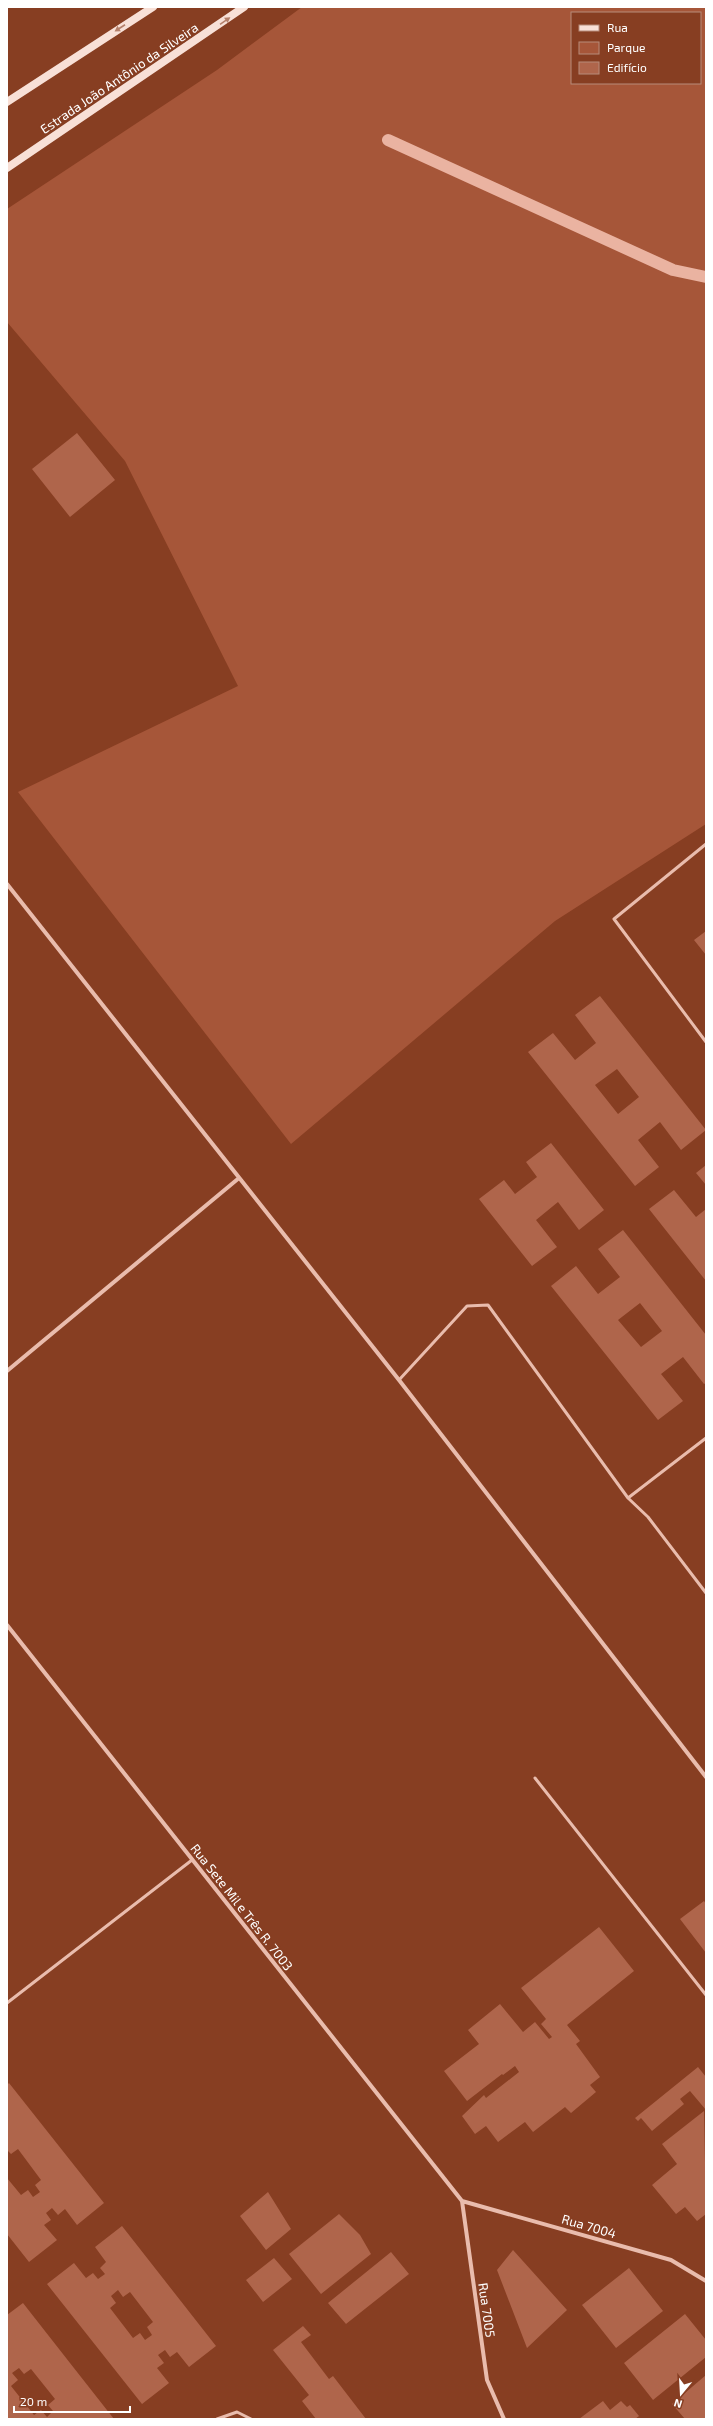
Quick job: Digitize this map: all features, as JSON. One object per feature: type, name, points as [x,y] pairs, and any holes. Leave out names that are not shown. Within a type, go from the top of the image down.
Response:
[{"type":"main road","points":[[7,102],[153,7]]},
{"type":"main road","name":"Estrada João Antônio da Silveira","points":[[7,168],[244,7]]},
{"type":"street","points":[[7,884],[399,1380],[706,1777]]},
{"type":"street","points":[[7,1371],[239,1178]]},
{"type":"street","name":"Rua Sete Mil e Três R. 7003","points":[[7,1625],[462,2201]]},
{"type":"street","name":"Rua 7004","points":[[462,2201],[671,2260],[706,2281]]},
{"type":"street","name":"Rua 7005","points":[[462,2201],[486,2380],[504,2419]]},
{"type":"lane","points":[[706,844],[614,919],[706,1042]]},
{"type":"lane","points":[[399,1380],[467,1306],[488,1305],[628,1498],[648,1518],[706,1593]]},
{"type":"lane","points":[[628,1498],[706,1438]]},
{"type":"lane","points":[[535,1778],[706,1995]]},
{"type":"lane","points":[[7,2003],[192,1860]]},
{"type":"lane","points":[[217,2419],[237,2412],[251,2419]]},
{"type":"green space","points":[[302,7],[706,7],[706,824],[555,921],[291,1144],[18,792],[238,686],[125,461],[7,322],[7,209],[217,70]]},
{"type":"building","points":[[77,433],[115,480],[70,517],[32,469]]},
{"type":"building","points":[[706,931],[706,955],[694,940]]},
{"type":"building","points":[[600,996],[706,1130],[681,1150],[660,1122],[638,1140],[659,1167],[635,1186],[528,1052],[553,1033],[575,1060],[596,1043],[575,1015]],"holes":[[[617,1069],[639,1097],[618,1114],[595,1085]]]},
{"type":"building","points":[[551,1143],[604,1210],[579,1230],[558,1202],[536,1220],[557,1247],[532,1266],[479,1199],[504,1180],[515,1194],[537,1177],[526,1162]]},
{"type":"building","points":[[706,1165],[706,1185],[696,1173]]},
{"type":"building","points":[[674,1190],[696,1217],[706,1209],[706,1281],[649,1209]]},
{"type":"building","points":[[623,1230],[706,1335],[706,1383],[704,1384],[683,1357],[661,1374],[683,1401],[658,1420],[551,1286],[576,1266],[598,1294],[620,1277],[598,1249]],"holes":[[[640,1303],[662,1331],[641,1347],[618,1320]]]},
{"type":"building","points":[[704,1901],[706,1904],[706,1953],[680,1919]]},
{"type":"building","points":[[599,1927],[634,1971],[567,2025],[580,2041],[576,2044],[600,2077],[590,2085],[596,2092],[571,2113],[565,2107],[533,2132],[525,2122],[498,2142],[486,2126],[475,2134],[462,2116],[484,2095],[486,2098],[519,2072],[515,2066],[467,2101],[444,2071],[479,2044],[468,2030],[500,2004],[523,2032],[535,2022],[549,2039],[552,2037],[541,2024],[546,2019],[521,1988]]},
{"type":"building","points":[[698,2067],[706,2077],[706,2110],[690,2091],[680,2099],[684,2104],[652,2131],[641,2118],[638,2121],[635,2118]]},
{"type":"building","points":[[9,2083],[104,2203],[77,2225],[65,2209],[58,2215],[52,2208],[46,2213],[51,2220],[44,2225],[57,2240],[29,2262],[7,2234],[7,2178],[21,2195],[28,2190],[33,2197],[40,2192],[35,2185],[41,2180],[18,2149],[11,2154],[7,2150],[7,2085]]},
{"type":"building","points":[[704,2111],[706,2214],[697,2221],[685,2207],[676,2214],[652,2185],[677,2164],[662,2144]]},
{"type":"building","points":[[268,2192],[291,2229],[266,2250],[240,2216]]},
{"type":"building","points":[[339,2214],[360,2235],[371,2254],[321,2294],[289,2254]]},
{"type":"building","points":[[122,2226],[216,2346],[189,2367],[177,2352],[170,2357],[165,2350],[158,2355],[164,2363],[157,2368],[169,2383],[142,2404],[47,2284],[74,2263],[86,2278],[93,2273],[98,2279],[105,2274],[100,2268],[106,2262],[95,2247]],"holes":[[[118,2290],[123,2297],[130,2292],[153,2322],[147,2327],[152,2335],[145,2340],[140,2333],[133,2338],[110,2308],[116,2303],[111,2296]]]},
{"type":"building","points":[[513,2250],[567,2310],[527,2348],[497,2270]]},
{"type":"building","points":[[391,2252],[409,2274],[346,2324],[328,2303]]},
{"type":"building","points":[[274,2258],[292,2279],[263,2302],[246,2280]]},
{"type":"building","points":[[629,2268],[663,2311],[616,2348],[582,2305]]},
{"type":"building","points":[[23,2303],[114,2419],[7,2419],[7,2315]],"holes":[[[19,2368],[24,2374],[31,2369],[55,2399],[48,2405],[53,2411],[47,2417],[41,2410],[34,2415],[11,2386],[18,2380],[12,2373]]]},
{"type":"building","points":[[685,2314],[706,2340],[706,2357],[653,2400],[624,2363]]},
{"type":"building","points":[[303,2326],[311,2335],[301,2342],[329,2379],[333,2376],[366,2419],[316,2419],[302,2401],[309,2395],[273,2350]]},
{"type":"building","points":[[706,2375],[706,2419],[685,2419],[672,2404]]},
{"type":"building","points":[[603,2401],[610,2410],[621,2401],[627,2407],[630,2405],[639,2416],[635,2419],[579,2419]]},
{"type":"waterway","points":[[388,140],[673,270],[706,277]]}]
